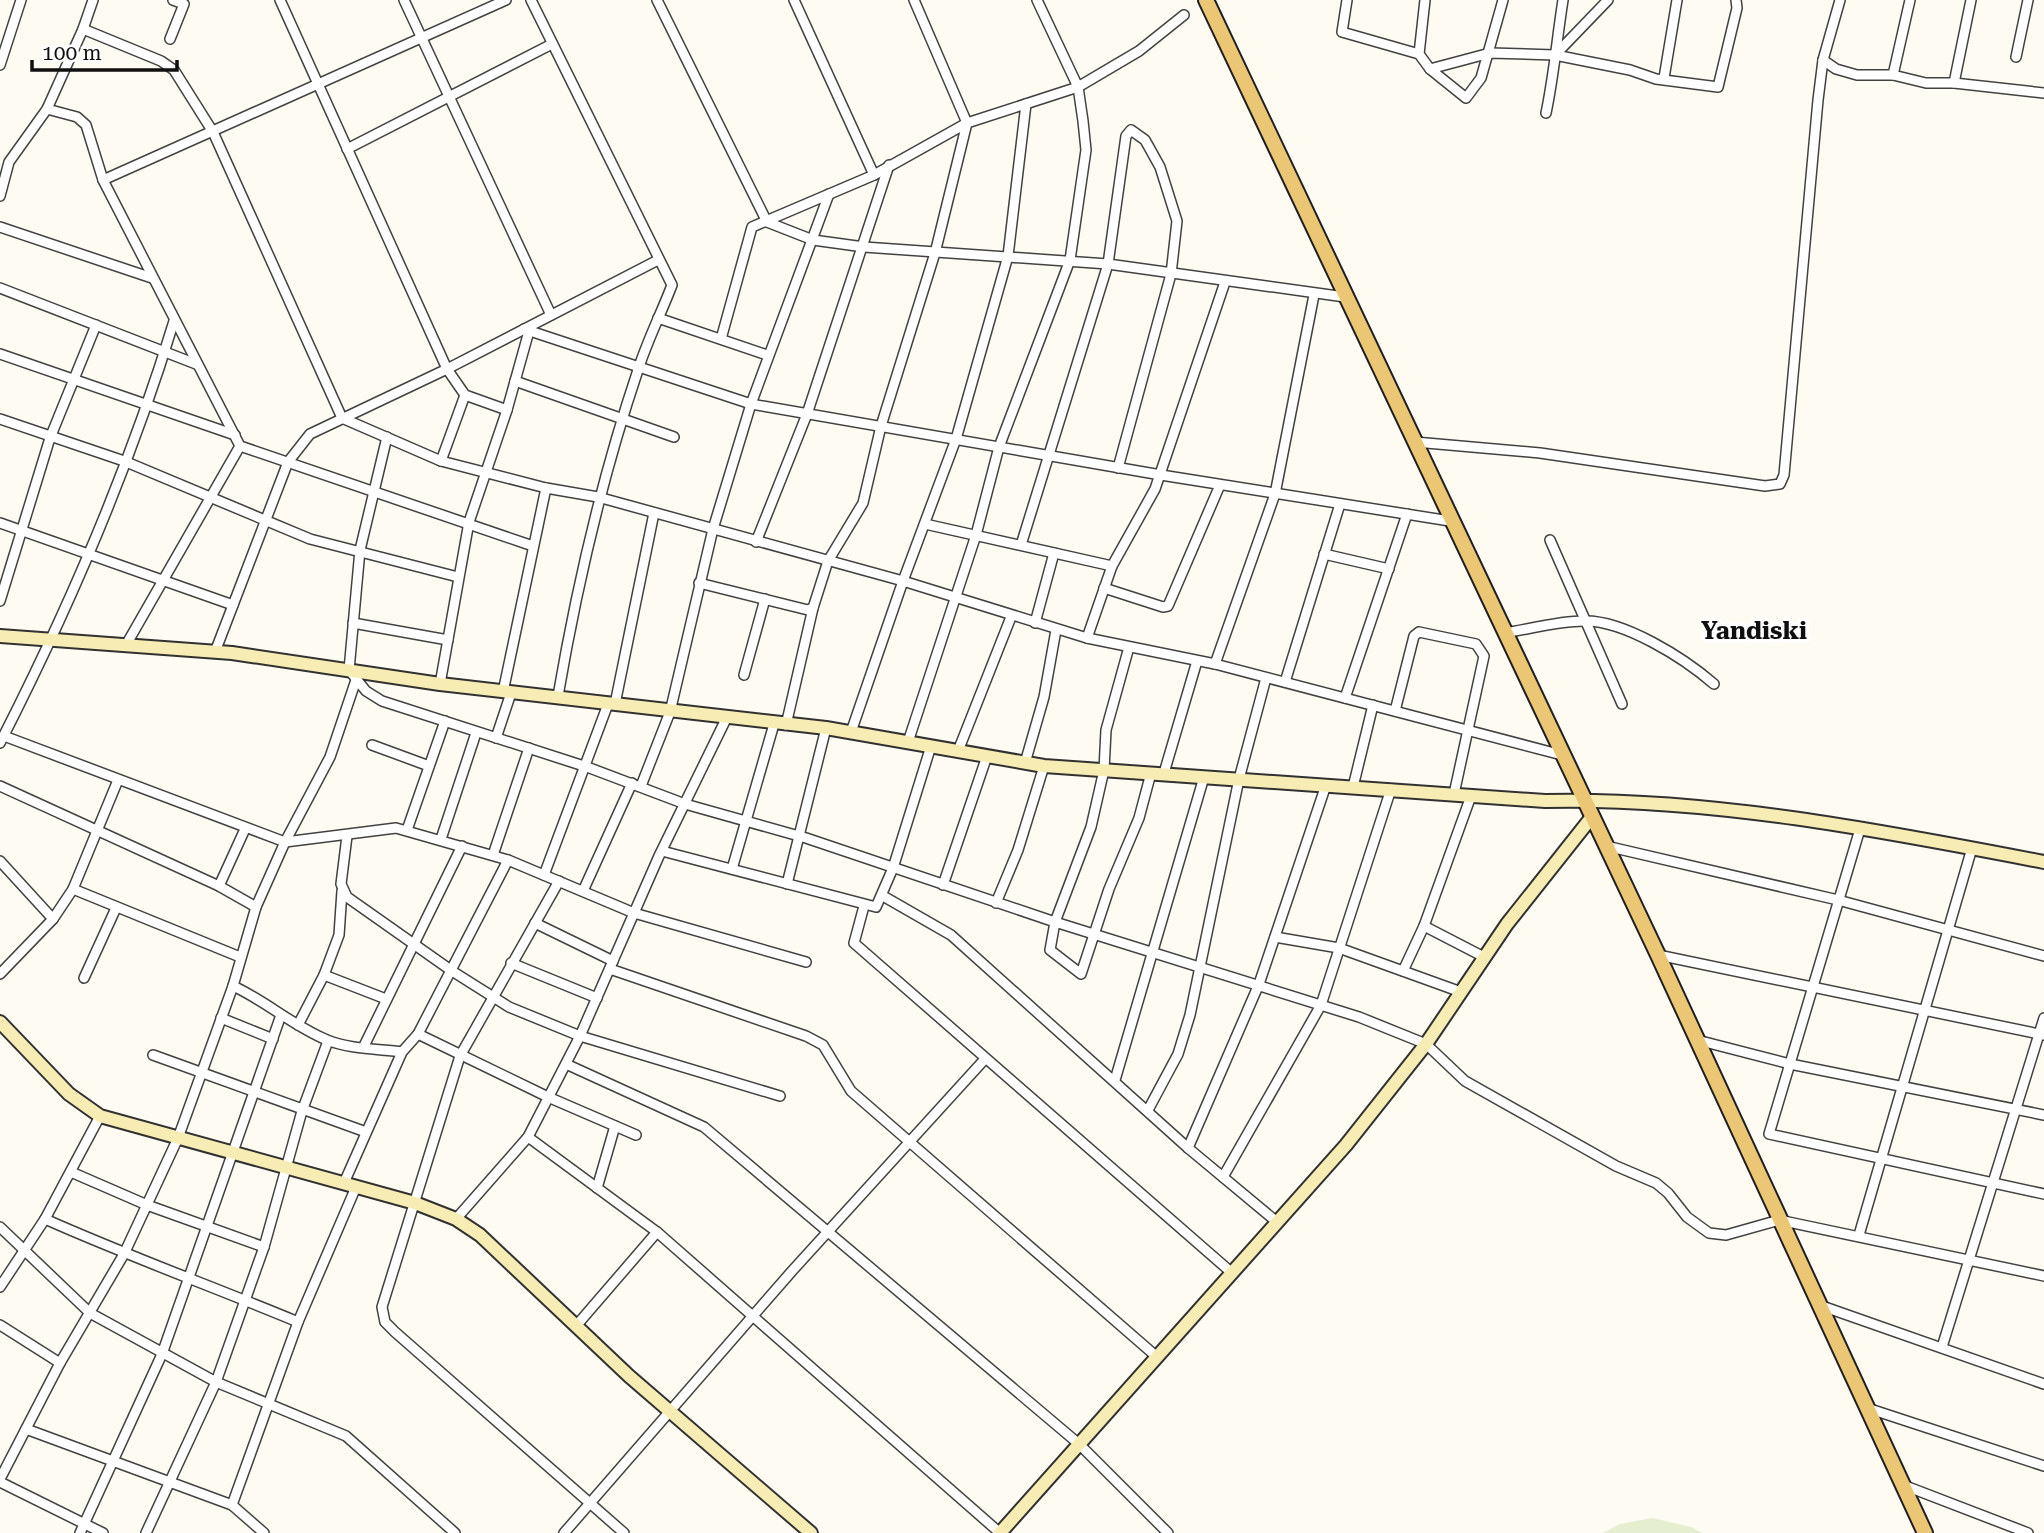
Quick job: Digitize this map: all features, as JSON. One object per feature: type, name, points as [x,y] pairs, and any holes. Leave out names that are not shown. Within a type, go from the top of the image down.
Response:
[{"type":"main road","points":[[1206,0],[1450,521],[1658,956],[1925,1533]]},
{"type":"street","points":[[0,65],[21,0]]},
{"type":"street","points":[[0,196],[4,160],[47,109],[93,0]]},
{"type":"street","points":[[170,38],[184,4],[173,0]]},
{"type":"street","points":[[279,0],[447,369],[465,395],[507,410]]},
{"type":"street","points":[[404,0],[551,315]]},
{"type":"street","points":[[103,180],[506,0]]},
{"type":"street","points":[[531,0],[658,260],[668,272],[672,285],[638,368],[598,497],[576,592],[558,696]]},
{"type":"street","points":[[657,0],[767,222],[813,240],[864,247],[1070,260],[1314,295],[1345,297]]},
{"type":"street","points":[[794,0],[874,174]]},
{"type":"street","points":[[732,869],[744,820],[780,724],[828,561],[863,503],[881,426],[935,253],[967,123],[914,0]]},
{"type":"street","points":[[908,742],[956,600],[999,447],[1070,260],[1086,150],[1078,87],[1037,0]]},
{"type":"street","points":[[1347,0],[1342,32],[1419,54],[1430,69],[1466,98],[1481,78],[1503,0]]},
{"type":"street","points":[[1419,54],[1425,0]]},
{"type":"street","points":[[1546,113],[1556,30],[1563,0]]},
{"type":"street","points":[[1555,55],[1608,0]]},
{"type":"street","points":[[1664,78],[1677,0]]},
{"type":"street","points":[[1430,69],[1490,53],[1555,55],[1664,78],[1718,86],[1737,8],[1736,0]]},
{"type":"street","points":[[1413,442],[1539,453],[1765,486],[1780,484],[1784,480],[1823,60],[1840,0]]},
{"type":"street","points":[[1893,75],[1910,0]]},
{"type":"street","points":[[1954,83],[1971,0]]},
{"type":"street","points":[[2016,57],[2028,0]]},
{"type":"street","points":[[721,339],[752,227],[874,174],[967,123],[1078,87],[1139,51],[1184,15]]},
{"type":"street","points":[[83,29],[161,61],[174,70],[213,132],[342,418],[442,461],[546,488],[598,497],[902,581],[1056,630],[1215,664],[1562,755]]},
{"type":"street","points":[[348,149],[552,44]]},
{"type":"street","points":[[1823,60],[1836,69],[1857,75],[1893,75],[1926,83],[1954,83],[2044,93]]},
{"type":"street","points":[[851,732],[902,581],[956,439],[1008,257],[1026,104]]},
{"type":"street","points":[[47,109],[77,117],[86,125],[103,180],[240,446],[533,546]]},
{"type":"street","points":[[1021,545],[1108,264],[1126,136],[1131,130],[1145,140],[1160,167],[1177,220],[1171,274],[1118,468]]},
{"type":"street","points":[[756,542],[807,414],[889,165]]},
{"type":"street","points":[[583,891],[637,785],[670,712],[713,529],[751,404],[829,194]]},
{"type":"street","points":[[0,227],[152,278]]},
{"type":"street","points":[[215,652],[288,462],[310,434],[527,330],[658,260]]},
{"type":"street","points":[[1087,638],[1112,566],[1142,517],[1161,475],[1225,282]]},
{"type":"street","points":[[0,288],[165,349],[196,364]]},
{"type":"street","points":[[1215,664],[1275,494],[1314,295]]},
{"type":"street","points":[[658,318],[767,355]]},
{"type":"street","points":[[174,321],[145,406],[88,553],[51,641],[2,740],[285,842],[396,828],[407,830],[508,860],[634,913],[806,962]]},
{"type":"street","points":[[1,596],[19,530],[50,438],[96,325]]},
{"type":"street","points":[[527,330],[751,404],[1118,468],[1450,521]]},
{"type":"street","points":[[440,684],[469,522],[507,410],[527,330]]},
{"type":"street","points":[[0,354],[72,382],[235,435]]},
{"type":"street","points":[[515,381],[674,437]]},
{"type":"street","points":[[442,461],[465,395]]},
{"type":"street","points":[[0,419],[124,461],[263,522],[310,539],[458,577]]},
{"type":"street","points":[[103,1533],[82,1529],[0,1481],[60,1363],[124,1255],[178,1138],[233,986],[256,907],[285,842],[330,757],[353,675],[353,623],[359,550],[387,437]]},
{"type":"street","points":[[126,645],[240,446]]},
{"type":"street","points":[[1104,588],[1163,607],[1168,606],[1220,485]]},
{"type":"street","points":[[496,738],[546,488]]},
{"type":"street","points":[[1285,682],[1340,504]]},
{"type":"street","points":[[544,875],[611,704],[654,513]]},
{"type":"street","points":[[1345,698],[1407,514]]},
{"type":"street","points":[[0,523],[233,605]]},
{"type":"street","points":[[925,524],[1112,566]]},
{"type":"street","points":[[1550,540],[1622,704]]},
{"type":"street","points":[[1035,622],[1054,553]]},
{"type":"street","points":[[1324,554],[1389,569]]},
{"type":"street","points":[[699,583],[813,608]]},
{"type":"street","points":[[744,675],[765,599]]},
{"type":"street","points":[[958,751],[1011,617]]},
{"type":"street","points":[[1504,634],[1584,621],[1608,624],[1689,662],[1714,684]]},
{"type":"street","points":[[353,623],[448,640]]},
{"type":"street","points":[[1026,763],[1044,697],[1056,630]]},
{"type":"street","points":[[1395,711],[1415,636],[1419,632],[1476,644],[1484,656],[1454,794]]},
{"type":"street","points":[[0,636],[215,652],[353,675],[826,728],[1044,766],[1545,802],[1582,800],[1721,811],[1860,829],[2044,862]]},
{"type":"street","points":[[1129,647],[1106,730],[1104,771],[1091,827],[1055,922],[1050,950],[1082,974],[1095,933],[1158,773],[1196,661]]},
{"type":"street","points":[[353,675],[366,691],[382,701],[587,767],[685,803],[797,835],[996,903],[1321,1004],[1426,1044],[1465,1082],[1616,1166],[1656,1183],[1668,1193],[1687,1217],[1709,1233],[1726,1235],[1779,1220],[2044,1276]]},
{"type":"street","points":[[1148,1110],[1178,1054],[1200,966],[1239,779],[1266,678]]},
{"type":"street","points":[[1353,787],[1373,705]]},
{"type":"street","points":[[456,1219],[528,1137],[580,1036],[662,851],[727,718]]},
{"type":"street","points":[[407,830],[445,721]]},
{"type":"street","points":[[787,884],[797,835],[826,728]]},
{"type":"street","points":[[441,839],[476,733]]},
{"type":"street","points":[[372,745],[429,766]]},
{"type":"street","points":[[662,851],[876,907],[893,868],[930,746]]},
{"type":"street","points":[[493,855],[528,748]]},
{"type":"street","points":[[943,885],[987,756]]},
{"type":"street","points":[[996,903],[1018,850],[1044,766]]},
{"type":"street","points":[[1115,1080],[1204,777]]},
{"type":"street","points":[[0,974],[53,919],[73,889],[118,780]]},
{"type":"street","points":[[1188,1148],[1259,985],[1326,785]]},
{"type":"street","points":[[0,786],[219,886],[256,907]]},
{"type":"street","points":[[1223,1177],[1321,1004],[1391,789]]},
{"type":"street","points":[[1403,971],[1424,926],[1471,796]]},
{"type":"street","points":[[528,1137],[657,1233],[752,1319],[1000,1533],[1346,1145],[1426,1044],[1484,957],[1591,818]]},
{"type":"street","points":[[219,886],[245,829]]},
{"type":"street","points":[[1860,829],[1769,1134],[2044,1194]]},
{"type":"street","points":[[298,1025],[324,975],[339,935],[348,836]]},
{"type":"street","points":[[1604,845],[1838,900],[2044,956]]},
{"type":"street","points":[[364,1046],[463,846]]},
{"type":"street","points":[[1859,1236],[1972,848]]},
{"type":"street","points":[[232,1505],[350,1185],[366,1132],[402,1052],[418,1034],[508,860]]},
{"type":"street","points":[[0,861],[53,919]]},
{"type":"street","points":[[559,881],[460,1056],[382,1307],[386,1322],[624,1533]]},
{"type":"street","points":[[73,889],[240,957]]},
{"type":"street","points":[[342,891],[491,997],[580,1036],[780,1096]]},
{"type":"street","points":[[883,895],[951,935],[1188,1148],[1278,1222]]},
{"type":"street","points":[[864,906],[854,943],[984,1060],[1232,1273]]},
{"type":"street","points":[[85,978],[116,908]]},
{"type":"street","points":[[536,923],[612,965],[806,1036],[822,1045],[851,1091],[1157,1357]]},
{"type":"street","points":[[1424,926],[1484,957]]},
{"type":"street","points":[[1275,937],[1339,948],[1461,992]]},
{"type":"street","points":[[1658,956],[2042,1034]]},
{"type":"street","points":[[511,963],[597,998]]},
{"type":"street","points":[[324,975],[386,999]]},
{"type":"street","points":[[233,986],[260,998],[281,1015],[328,1041],[402,1052]]},
{"type":"street","points":[[82,1529],[162,1354],[209,1227],[231,1152],[281,1015]]},
{"type":"street","points":[[221,1018],[273,1039]]},
{"type":"street","points":[[1942,1348],[2042,1034],[2044,1018]]},
{"type":"street","points":[[0,1022],[69,1094],[100,1116],[415,1203],[456,1219],[481,1235],[671,1412],[811,1533]]},
{"type":"street","points":[[418,1034],[548,1097],[636,1135]]},
{"type":"street","points":[[1695,1039],[1790,1064],[2044,1115]]},
{"type":"street","points":[[146,1533],[172,1483],[216,1382],[264,1247],[284,1167],[328,1041]]},
{"type":"street","points":[[153,1055],[366,1132]]},
{"type":"street","points":[[564,1533],[984,1060]]},
{"type":"street","points":[[566,1064],[704,1127],[1079,1444],[1168,1533]]},
{"type":"street","points":[[0,1287],[45,1219],[100,1116]]},
{"type":"street","points":[[597,1188],[615,1126]]},
{"type":"street","points":[[71,1171],[147,1205],[264,1247]]},
{"type":"street","points":[[45,1219],[124,1255],[191,1278],[298,1322]]},
{"type":"street","points":[[0,1227],[90,1313],[216,1382],[346,1436],[455,1533]]},
{"type":"street","points":[[576,1326],[657,1233]]},
{"type":"street","points":[[1818,1304],[2044,1384]]},
{"type":"street","points":[[0,1325],[60,1363]]},
{"type":"street","points":[[1867,1408],[2044,1466]]},
{"type":"street","points":[[26,1429],[232,1505],[264,1533]]},
{"type":"street","points":[[1903,1485],[2028,1533]]},
{"type":"green space","points":[[1652,1518],[1691,1527],[1702,1533],[1603,1533],[1620,1524]]},
{"type":"district","name":"Yandiski","points":[[1754,631]]}]
